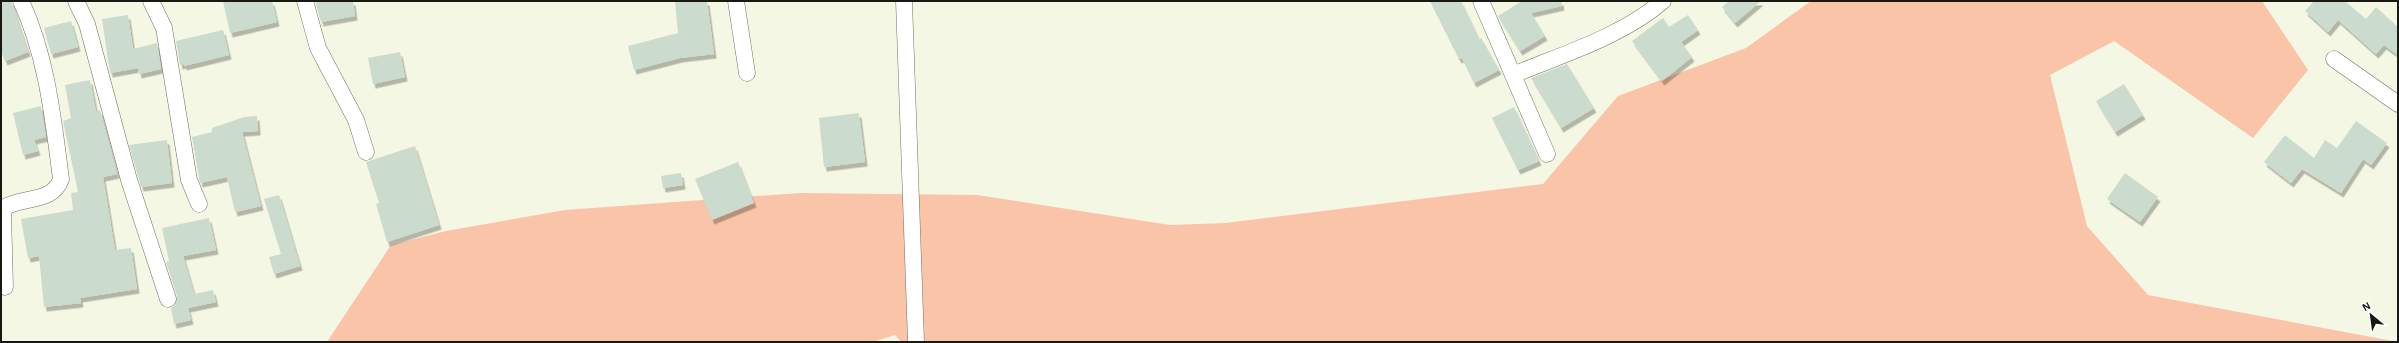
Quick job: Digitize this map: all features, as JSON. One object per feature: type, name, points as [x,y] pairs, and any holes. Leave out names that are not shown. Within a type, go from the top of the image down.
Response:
[{"type":"street","points":[[5,287],[2,214],[5,207],[11,204],[51,194],[58,189],[61,179],[48,82],[28,15],[21,1]]},
{"type":"street","points":[[76,1],[87,24],[129,180],[168,299]]},
{"type":"street","points":[[152,1],[164,28],[189,180],[199,204]]},
{"type":"street","points":[[305,1],[318,48],[356,120],[366,152]]},
{"type":"street","points":[[736,1],[747,73]]},
{"type":"street","points":[[904,1],[916,342]]},
{"type":"street","points":[[1481,1],[1548,154]]},
{"type":"street","points":[[1513,75],[1617,31],[1650,12],[1663,1]]},
{"type":"street","points":[[2334,58],[2398,104]]},
{"type":"shaded area","points":[[1811,1],[2262,1],[2308,70],[2253,138],[2114,41],[2050,75],[2087,226],[2148,295],[2398,342],[901,342],[895,335],[873,342],[327,342],[391,245],[446,231],[565,210],[800,193],[977,195],[1170,225],[1225,223],[1543,184],[1618,96],[1746,48]]},
{"type":"building","points":[[1,1],[11,1],[28,52],[5,61],[1,51]]},
{"type":"building","points":[[223,1],[272,1],[277,22],[230,33]]},
{"type":"building","points":[[315,1],[353,1],[355,16],[321,22]]},
{"type":"building","points":[[675,1],[707,1],[714,54],[680,58],[634,70],[628,46],[678,33]]},
{"type":"building","points":[[1430,1],[1461,1],[1479,39],[1481,38],[1499,70],[1474,83],[1462,58],[1459,59]]},
{"type":"building","points":[[1522,1],[1561,1],[1562,6],[1531,13],[1545,36],[1520,51],[1498,16]]},
{"type":"building","points":[[1729,1],[1761,1],[1735,23],[1722,7]]},
{"type":"building","points":[[2314,1],[2345,1],[2366,19],[2376,7],[2398,27],[2398,55],[2384,45],[2376,54],[2338,20],[2328,32],[2305,11]]},
{"type":"building","points":[[128,15],[133,49],[157,43],[161,69],[139,74],[138,68],[110,73],[102,19]]},
{"type":"building","points":[[1688,15],[1698,30],[1681,42],[1692,57],[1662,81],[1632,41],[1663,18],[1669,27]]},
{"type":"building","points":[[71,21],[78,47],[51,54],[44,28]]},
{"type":"building","points":[[223,30],[229,55],[184,66],[184,64],[180,65],[176,41]]},
{"type":"building","points":[[400,52],[405,77],[373,84],[368,58]]},
{"type":"building","points":[[1567,64],[1594,108],[1561,128],[1531,78]]},
{"type":"building","points":[[90,80],[96,112],[100,110],[117,174],[103,177],[115,250],[131,248],[137,289],[80,298],[81,303],[44,307],[39,256],[28,258],[21,219],[73,210],[71,193],[78,192],[63,121],[71,118],[65,85]]},
{"type":"building","points":[[2124,84],[2143,115],[2115,132],[2096,101]]},
{"type":"building","points":[[41,106],[46,137],[34,140],[38,151],[23,155],[13,113]]},
{"type":"building","points":[[1514,107],[1539,161],[1518,170],[1492,118]]},
{"type":"building","points":[[859,113],[865,162],[824,167],[819,118]]},
{"type":"building","points":[[257,116],[258,131],[242,132],[261,206],[235,212],[227,177],[200,183],[192,137],[212,132],[212,128],[244,117]]},
{"type":"building","points":[[2356,121],[2387,143],[2371,165],[2363,159],[2341,193],[2302,169],[2291,183],[2264,162],[2285,135],[2314,158],[2325,140],[2337,148]]},
{"type":"building","points":[[167,140],[172,183],[141,187],[129,145]]},
{"type":"building","points":[[415,146],[439,225],[387,242],[376,204],[379,203],[366,162]]},
{"type":"building","points":[[738,162],[754,203],[712,220],[695,179]]},
{"type":"building","points":[[681,173],[683,185],[663,188],[661,176]]},
{"type":"building","points":[[2125,173],[2158,197],[2140,222],[2107,199]]},
{"type":"building","points":[[279,195],[300,266],[274,274],[269,257],[281,254],[264,199]]},
{"type":"building","points":[[209,218],[216,250],[183,256],[194,294],[213,290],[216,302],[188,308],[191,320],[174,324],[171,308],[175,305],[177,296],[166,262],[169,261],[162,228]]}]
